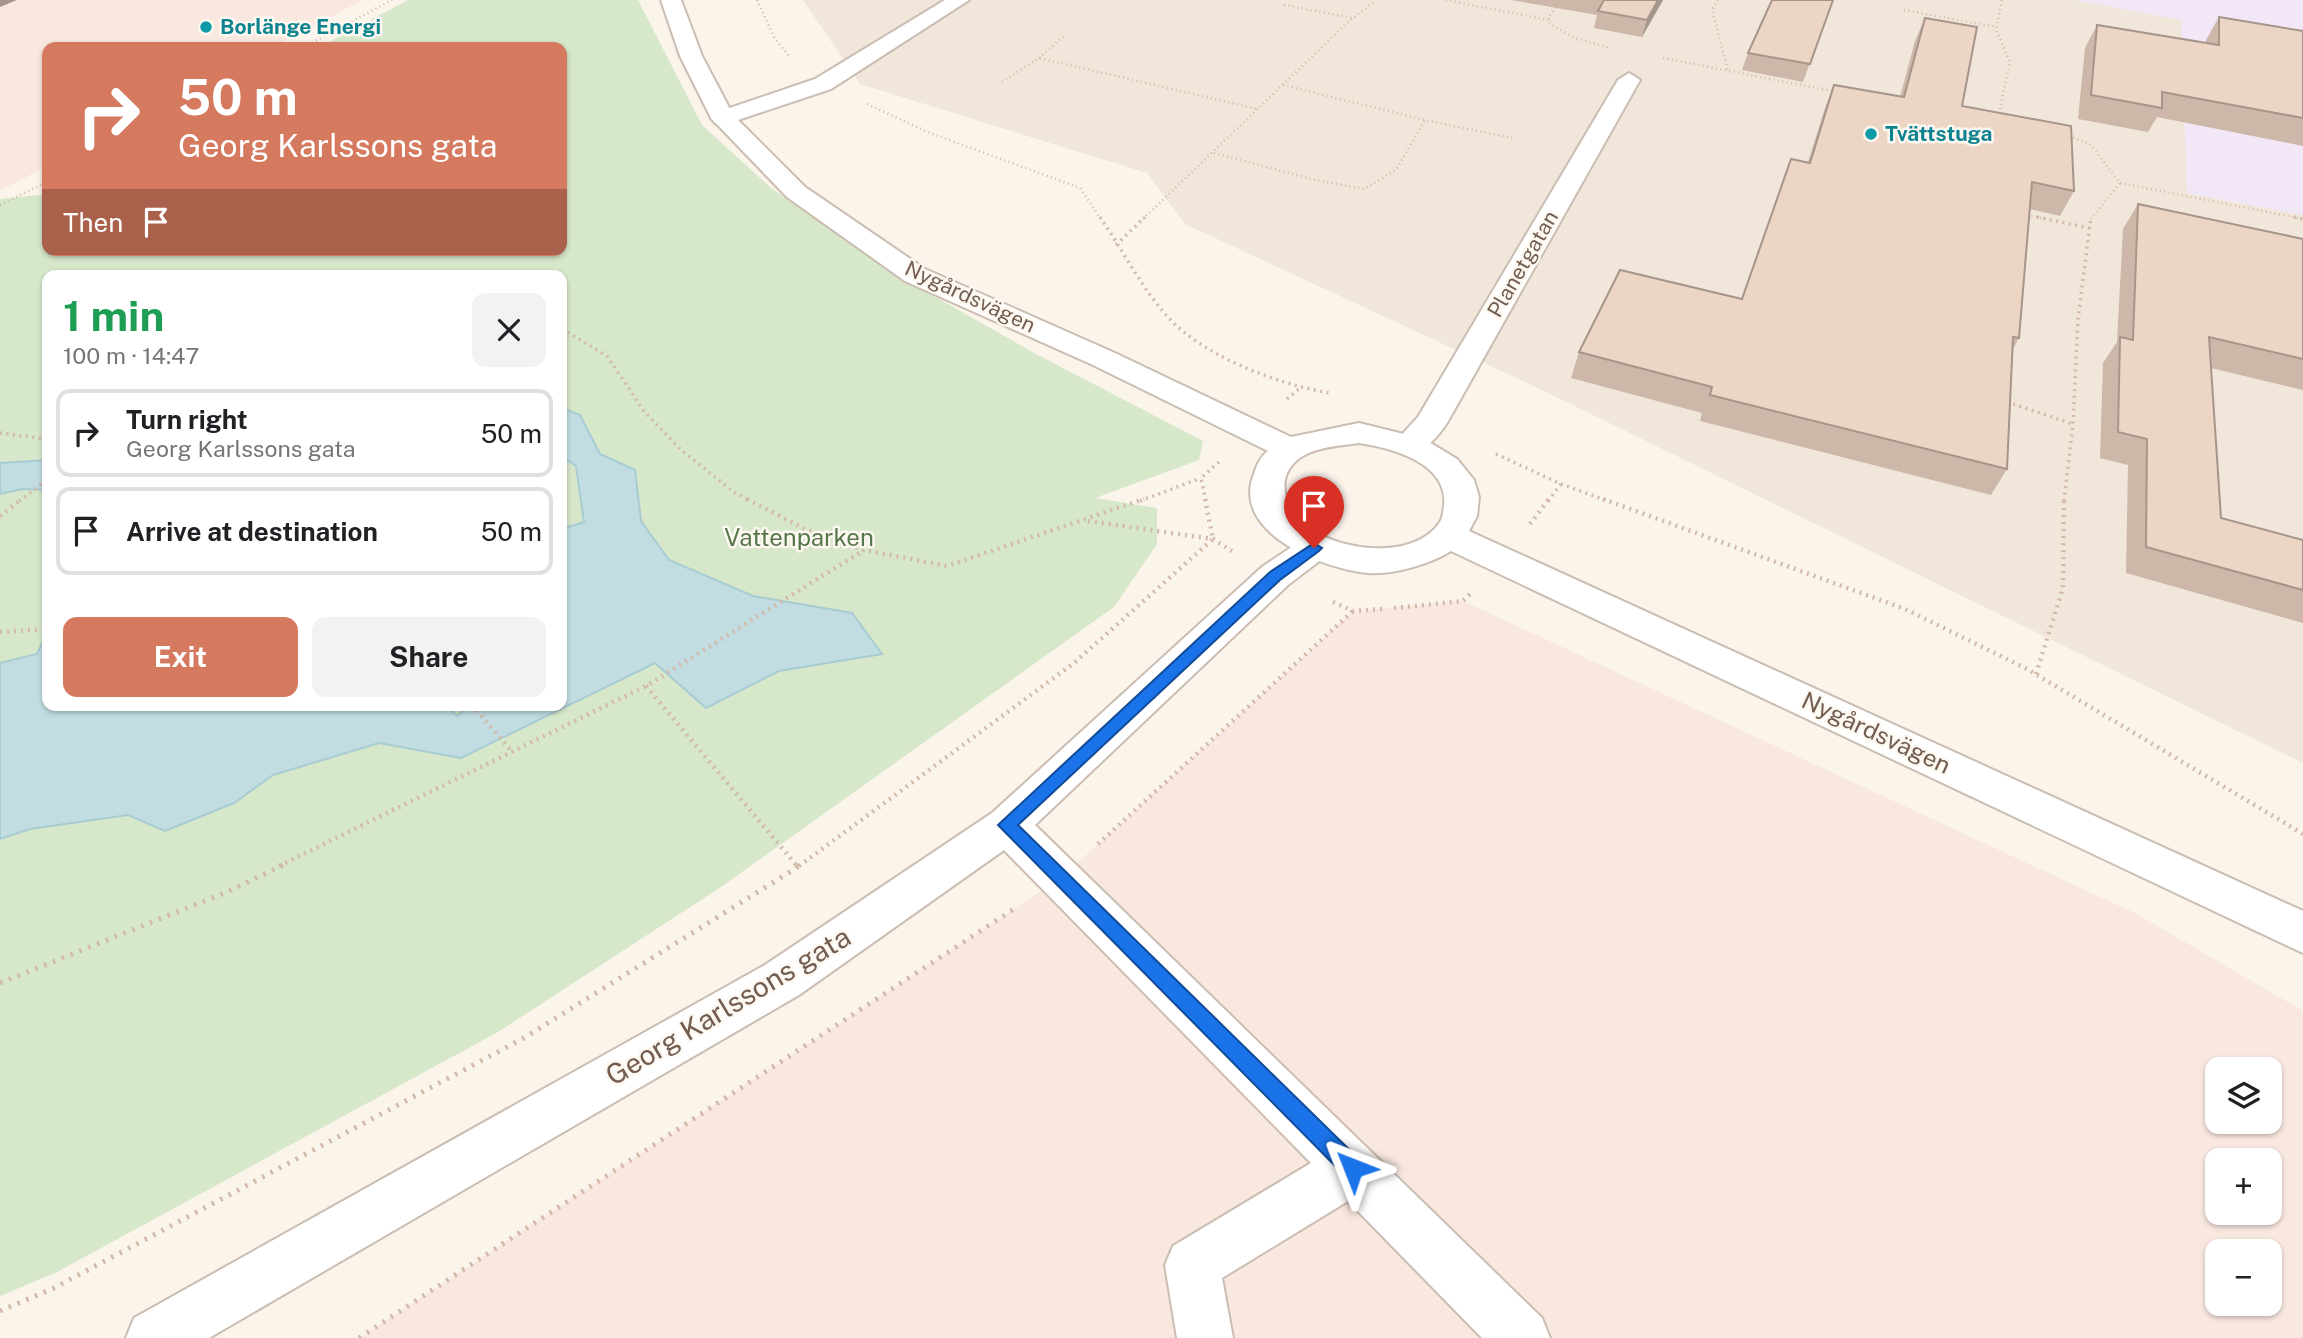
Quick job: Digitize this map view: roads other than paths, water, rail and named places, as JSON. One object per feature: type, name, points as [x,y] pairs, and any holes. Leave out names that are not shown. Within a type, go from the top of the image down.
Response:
[{"type":"street","name":"Nygårdsvägen","points":[[671,0],[691,56],[723,118],[796,192],[915,275],[1104,359],[1289,449]]},
{"type":"street","points":[[723,118],[823,84],[959,0]]},
{"type":"street","name":"Planetgatan","points":[[1420,433],[1629,80]]},
{"type":"street","points":[[1420,433],[1435,457],[1453,476],[1462,496],[1460,517],[1448,536],[1428,549],[1403,558],[1373,560],[1342,557],[1314,548],[1291,534],[1275,517],[1266,499],[1266,480],[1274,463],[1289,449],[1309,439],[1333,434],[1385,436],[1420,433]]},
{"type":"street","name":"Nygårdsvägen","points":[[1448,536],[1504,559],[2303,933]]},
{"type":"street","name":"Georg Karlssons gata","points":[[154,1338],[782,980],[1007,825],[1275,576],[1314,548]]},
{"type":"street","points":[[1007,825],[1522,1338]]},
{"type":"street","points":[[1205,1338],[1192,1265],[1353,1168]]},
{"type":"water","name":"Vattenparken","points":[[567,410],[580,415],[600,454],[635,470],[641,521],[669,560],[753,596],[852,613],[882,654],[779,671],[706,708],[655,663],[567,706],[567,527],[584,522],[576,466],[567,460]]},
{"type":"water","points":[[42,460],[42,490],[22,489],[0,494],[0,463]]},
{"type":"water","name":"Vattenparken","points":[[42,644],[42,711],[452,711],[457,716],[463,711],[557,711],[461,758],[379,743],[273,775],[234,803],[165,831],[128,815],[30,829],[0,839],[0,663],[37,654]]},
{"type":"place","name":"Borlänge Energi","points":[[206,27]]},
{"type":"place","name":"Tvättstuga","points":[[1871,134]]}]
